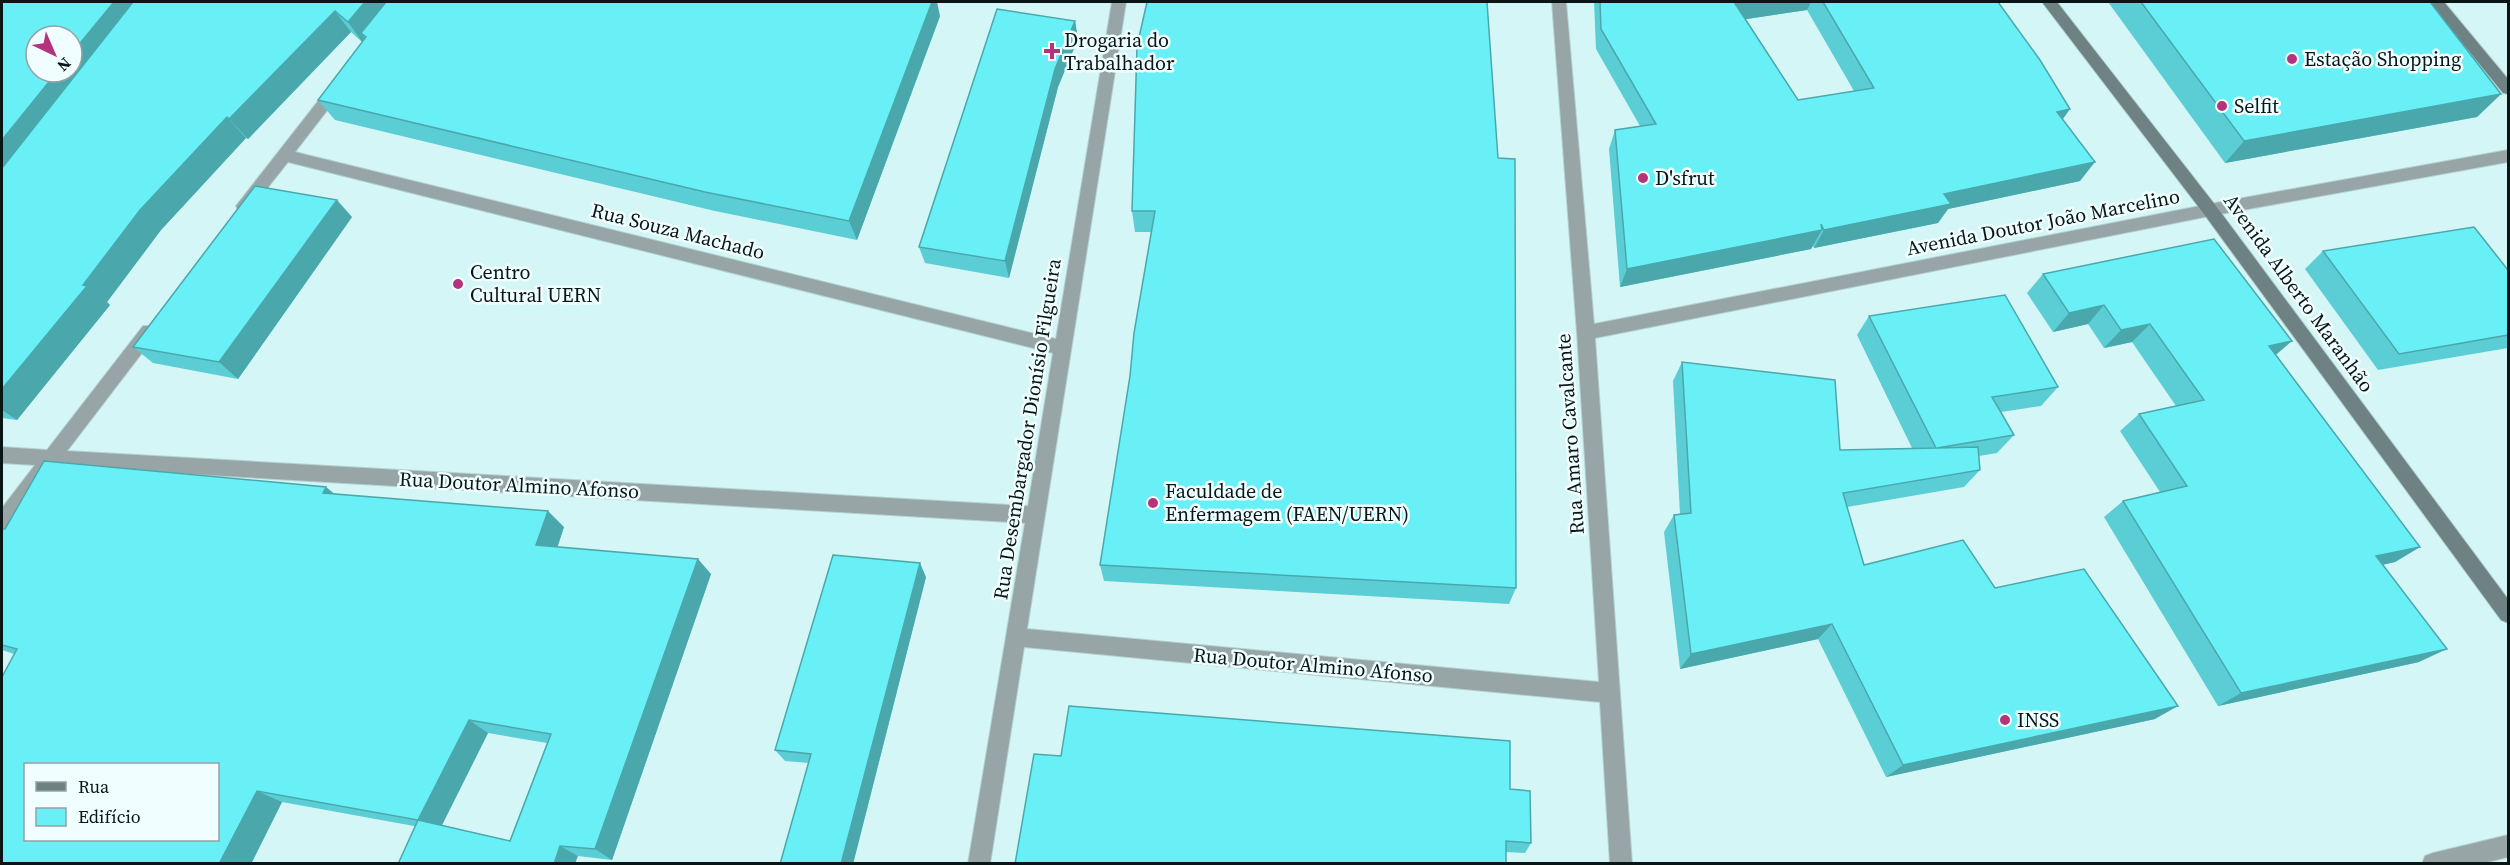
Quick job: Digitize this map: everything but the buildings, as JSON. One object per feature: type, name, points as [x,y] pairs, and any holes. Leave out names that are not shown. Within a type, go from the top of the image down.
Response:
[{"type":"main road","name":"Avenida Alberto Maranhão","points":[[2049,2],[2210,210],[2508,614]]},
{"type":"main road","points":[[2436,2],[2508,89]]},
{"type":"street","name":"Rua Desembargador Dionísio Filgueira","points":[[980,864],[1119,2]]},
{"type":"street","name":"Rua Amaro Cavalcante","points":[[1559,2],[1586,333],[1621,864]]},
{"type":"street","points":[[233,221],[349,73]]},
{"type":"street","name":"Rua Souza Machado","points":[[284,155],[1063,348]]},
{"type":"street","name":"Avenida Doutor João Marcelino","points":[[1586,333],[2210,210],[2508,156]]},
{"type":"street","points":[[2,522],[160,316]]},
{"type":"street","name":"Rua Doutor Almino Afonso","points":[[2,455],[1036,514]]},
{"type":"street","name":"Rua Doutor Almino Afonso","points":[[1017,637],[1610,693]]},
{"type":"street","points":[[2433,864],[2508,846]]},
{"type":"place","name":"Drogaria do Trabalhador","points":[[1052,51]]},
{"type":"place","name":"Estação Shopping","points":[[2292,59]]},
{"type":"place","name":"Selfit","points":[[2222,106]]},
{"type":"place","name":"D'sfrut","points":[[1643,178]]},
{"type":"place","name":"Centro Cultural UERN","points":[[458,284]]},
{"type":"place","name":"Faculdade de Enfermagem (FAEN/UERN)","points":[[1153,503]]},
{"type":"place","name":"INSS","points":[[2005,720]]}]
